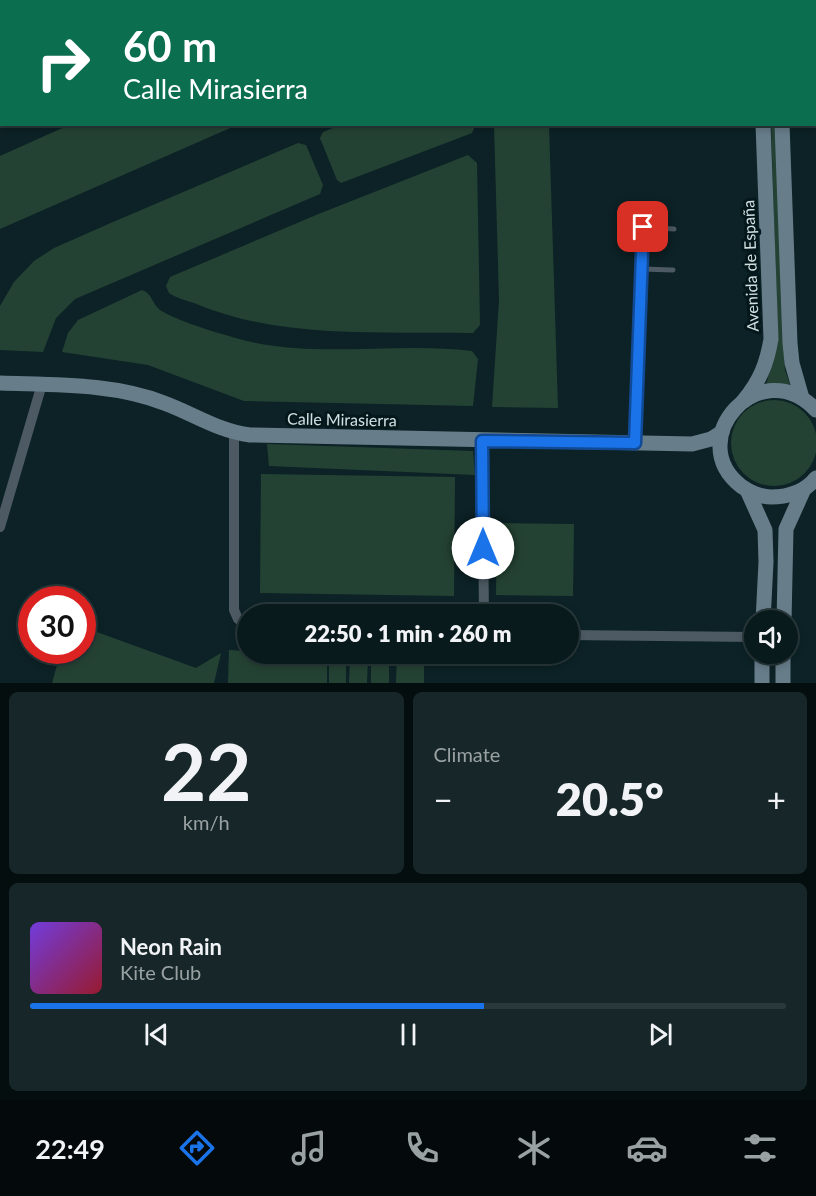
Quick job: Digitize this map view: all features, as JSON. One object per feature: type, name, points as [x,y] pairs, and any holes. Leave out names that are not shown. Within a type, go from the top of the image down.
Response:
[{"type":"main road","name":"Avenida de España","points":[[722,432],[730,414],[755,387],[767,362],[771,339],[763,126]]},
{"type":"main road","points":[[782,126],[790,343],[792,363],[802,398]]},
{"type":"main road","name":"Calle Mirasierra","points":[[0,383],[42,384],[129,393],[164,403],[234,433],[482,441],[692,444],[711,439],[722,432]]},
{"type":"main road","points":[[744,400],[773,390],[788,392],[802,398],[816,410]]},
{"type":"main road","points":[[722,432],[722,458],[728,471],[747,490],[765,530],[763,610]]},
{"type":"main road","name":"Calle Mirasierra","points":[[692,444],[711,450],[722,458]]},
{"type":"main road","points":[[747,490],[766,497],[786,497],[804,489],[816,478]]},
{"type":"main road","points":[[784,610],[786,529],[804,489]]},
{"type":"main road","points":[[762,664],[762,683]]},
{"type":"main road","points":[[783,664],[783,683]]},
{"type":"street","points":[[0,527],[42,384]]},
{"type":"street","points":[[234,433],[234,610],[237,616]]},
{"type":"street","points":[[482,441],[484,604]]},
{"type":"street","points":[[579,634],[744,637]]},
{"type":"lane","points":[[635,443],[643,227],[674,229]]},
{"type":"lane","points":[[642,269],[673,270]]},
{"type":"green space","points":[[67,126],[235,126],[0,229],[0,156]]},
{"type":"green space","points":[[338,126],[475,126],[472,133],[341,183],[337,180],[320,138],[323,132]]},
{"type":"green space","points":[[494,126],[549,126],[558,408],[492,407],[499,300]]},
{"type":"green space","points":[[771,126],[777,126],[783,342],[785,370],[791,387],[766,385],[778,342]]},
{"type":"green space","points":[[298,143],[306,145],[323,185],[320,194],[75,299],[56,318],[43,352],[0,350],[0,306],[14,282],[34,261],[54,248]]},
{"type":"green space","points":[[468,155],[477,163],[480,325],[473,333],[331,331],[296,328],[227,315],[169,293],[166,286],[170,277],[316,215]]},
{"type":"green space","points":[[142,290],[148,294],[157,308],[168,315],[206,329],[256,343],[309,349],[418,348],[472,351],[478,359],[473,406],[244,401],[148,365],[62,352],[68,333],[78,320]]},
{"type":"green space","points":[[774,400],[798,407],[810,419],[817,443],[810,467],[798,479],[774,486],[750,479],[738,467],[731,443],[738,419],[750,407]]},
{"type":"green space","points":[[267,444],[473,451],[475,475],[269,466]]},
{"type":"green space","points":[[261,474],[455,477],[454,596],[260,593]]},
{"type":"green space","points":[[497,523],[574,524],[573,596],[496,595]]},
{"type":"green space","points":[[96,632],[196,668],[221,653],[214,683],[52,683],[57,664],[96,664]]},
{"type":"green space","points":[[229,650],[237,650],[237,664],[327,664],[327,683],[228,683]]},
{"type":"green space","points":[[329,664],[346,664],[346,683],[329,683]]},
{"type":"green space","points":[[350,664],[368,664],[367,683],[349,683]]},
{"type":"green space","points":[[371,664],[389,664],[389,683],[371,683]]},
{"type":"green space","points":[[397,664],[424,664],[424,683],[396,683]]},
{"type":"route","points":[[483,548],[482,441],[635,443],[643,227]]}]
